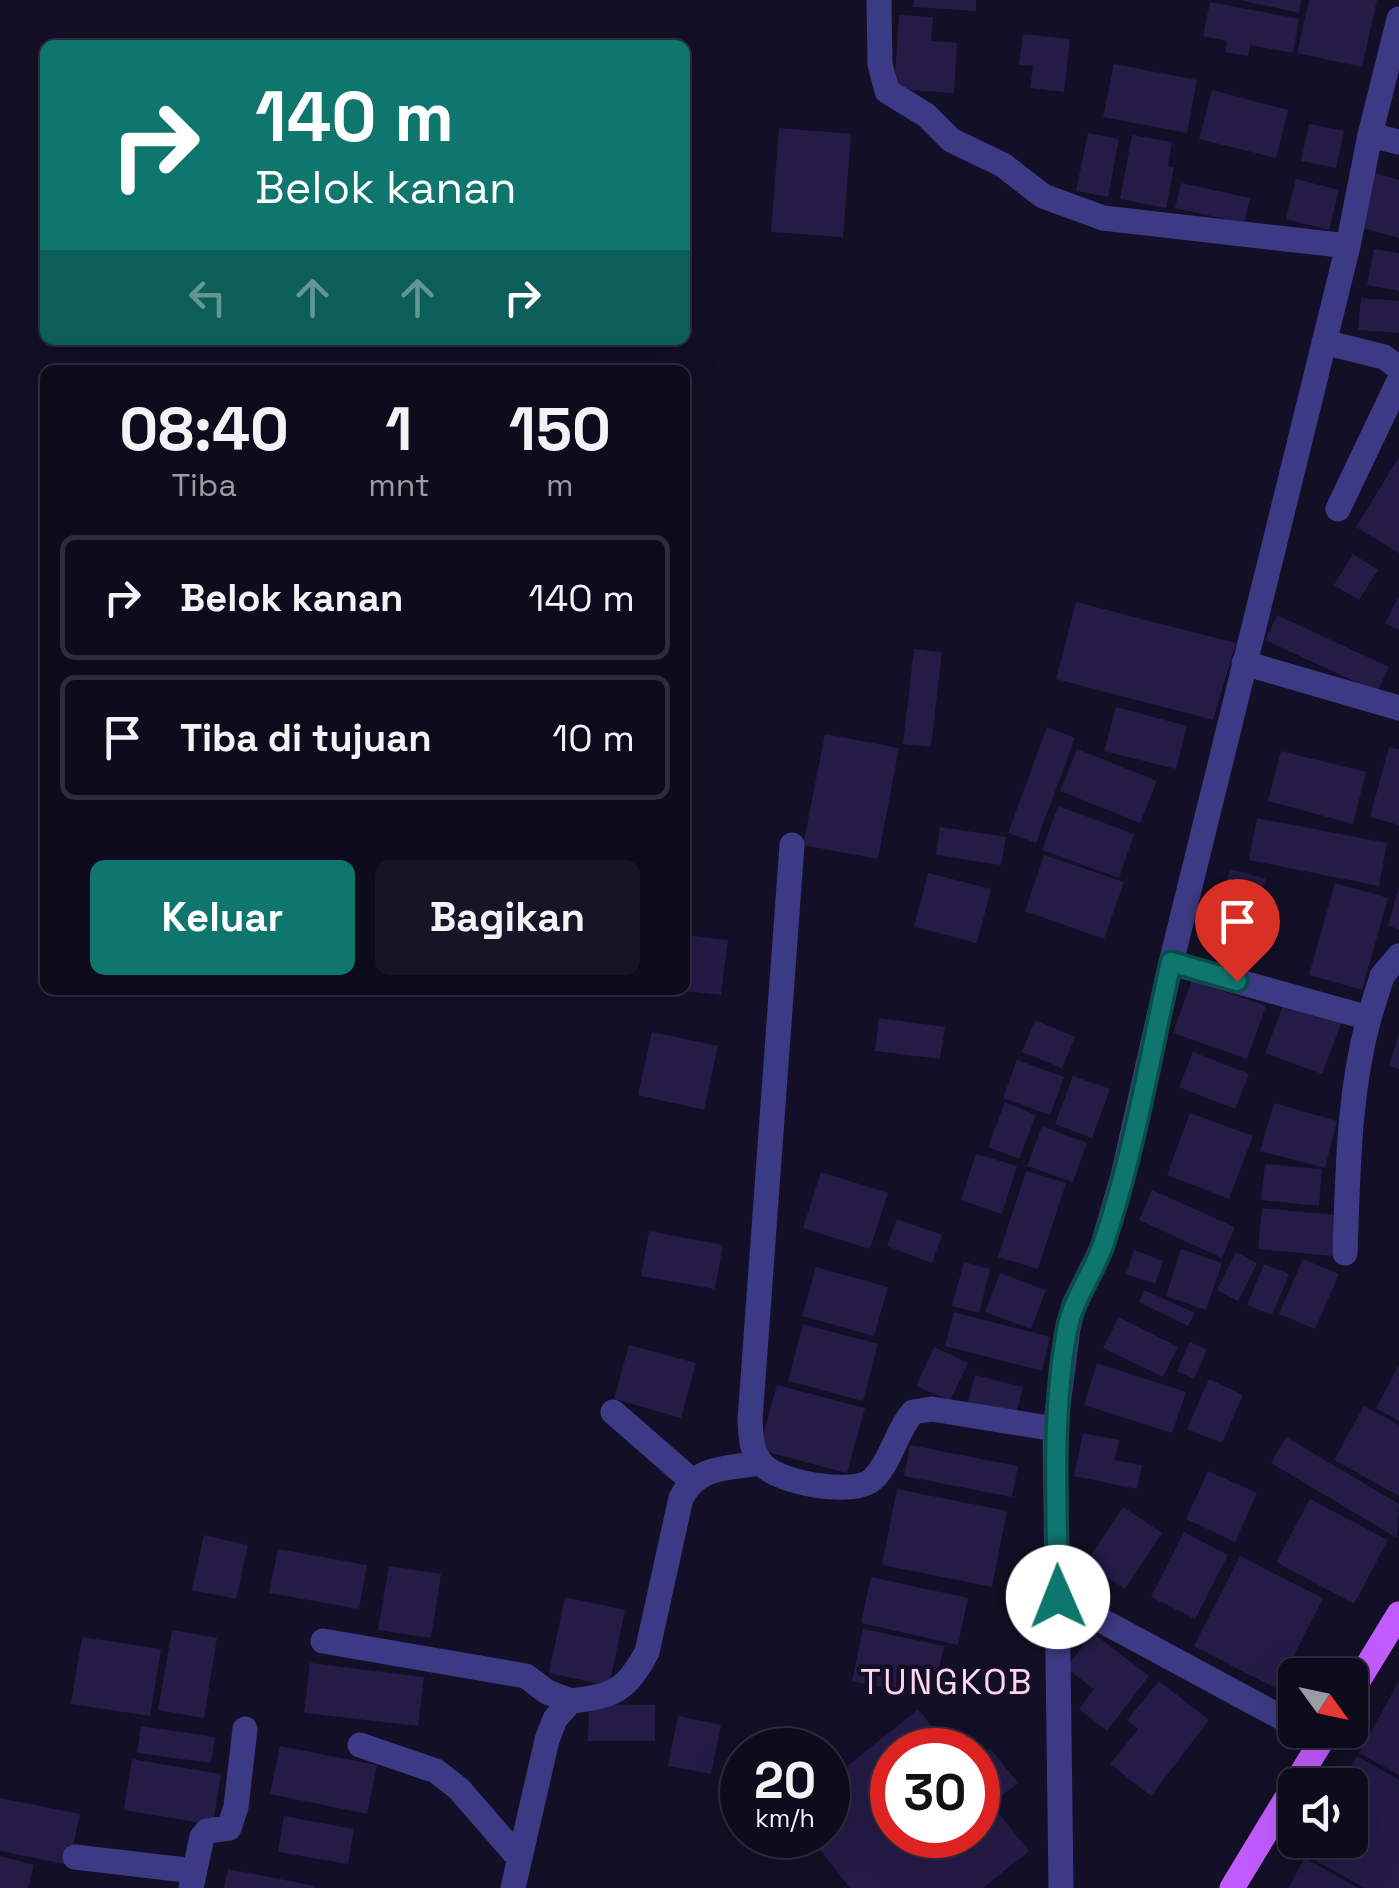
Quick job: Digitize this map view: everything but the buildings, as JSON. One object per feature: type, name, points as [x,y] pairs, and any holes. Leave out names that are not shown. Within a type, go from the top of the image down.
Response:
[{"type":"main road","points":[[1368,1665],[1399,1614]]},
{"type":"main road","points":[[1232,1888],[1311,1748]]},
{"type":"street","points":[[879,0],[880,64],[887,91],[926,115],[951,140],[1003,165],[1043,196],[1103,218],[1348,246]]},
{"type":"street","points":[[1060,1888],[1055,1429],[1068,1328],[1074,1305],[1102,1248],[1123,1176],[1171,962],[1348,246],[1399,19]]},
{"type":"street","points":[[1370,136],[1399,142]]},
{"type":"street","points":[[1324,342],[1384,357],[1399,368]]},
{"type":"street","points":[[1338,509],[1399,381]]},
{"type":"street","points":[[1244,664],[1399,708]]},
{"type":"street","points":[[792,845],[750,1420],[754,1452],[771,1473],[828,1487],[862,1486],[877,1474],[903,1423],[913,1412],[932,1409],[1055,1429]]},
{"type":"street","points":[[1345,1253],[1350,1125],[1361,1045],[1382,976],[1399,956]]},
{"type":"street","points":[[1171,962],[1369,1018]]},
{"type":"street","points":[[613,1412],[690,1480]]},
{"type":"street","points":[[323,1641],[526,1676],[548,1692],[571,1701],[604,1697],[622,1690],[647,1652],[680,1498],[690,1480],[706,1472],[760,1463]]},
{"type":"street","points":[[1058,1597],[1278,1716]]},
{"type":"street","points":[[513,1888],[547,1740],[555,1719],[571,1701]]},
{"type":"street","points":[[76,1857],[192,1880],[206,1831],[230,1828],[245,1729]]},
{"type":"street","points":[[360,1745],[436,1771],[459,1789],[519,1858]]},
{"type":"district","name":"TUNGKOB","points":[[947,1682]]},
{"type":"route","points":[[1058,1597],[1055,1429],[1068,1328],[1074,1305],[1102,1248],[1123,1176],[1171,962],[1237,981]]}]
